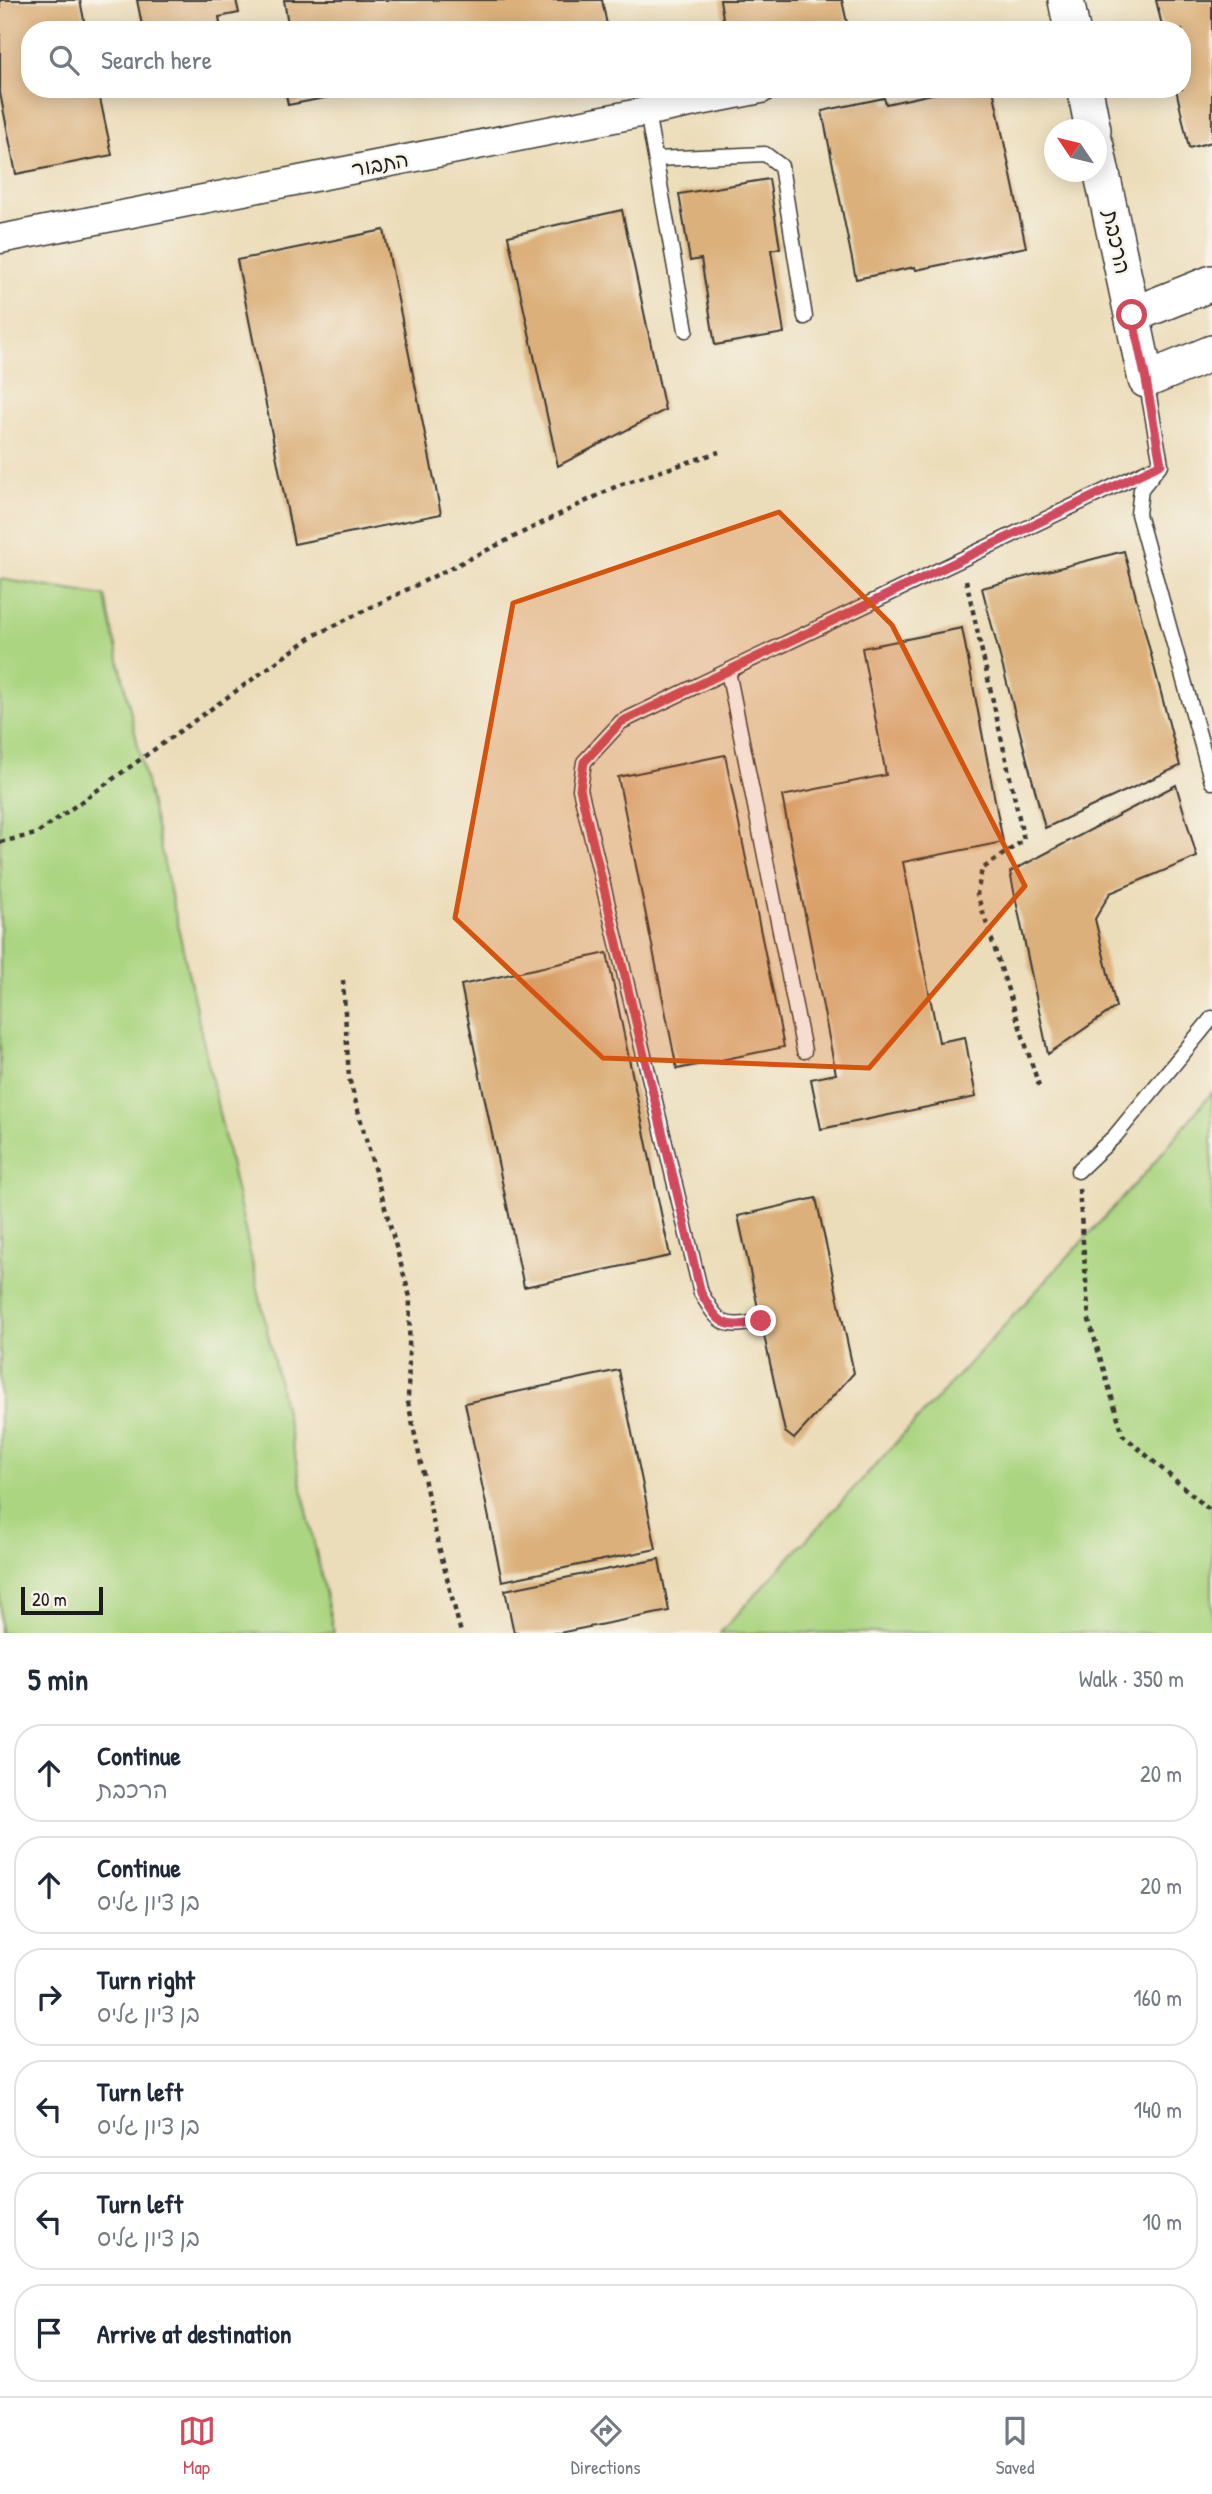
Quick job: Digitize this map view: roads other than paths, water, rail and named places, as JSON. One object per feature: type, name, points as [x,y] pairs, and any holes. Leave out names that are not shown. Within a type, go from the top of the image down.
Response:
[{"type":"street","name":"התבור","points":[[0,239],[717,98]]},
{"type":"street","points":[[1086,98],[1091,119]]},
{"type":"street","name":"הרכבת","points":[[1104,182],[1146,380]]},
{"type":"street","points":[[1132,315],[1212,283]]},
{"type":"street","points":[[1146,380],[1212,353]]},
{"type":"lane","points":[[648,112],[686,330]]},
{"type":"lane","points":[[656,159],[765,154],[781,166],[805,317]]},
{"type":"lane","points":[[1146,380],[1161,464],[1141,489],[1138,514],[1212,782]]},
{"type":"lane","points":[[761,1321],[737,1326],[716,1318],[701,1293],[580,789],[584,762],[621,722],[1161,464]]},
{"type":"lane","points":[[728,671],[804,1051]]},
{"type":"lane","points":[[1078,1171],[1115,1136],[1212,1018]]}]
